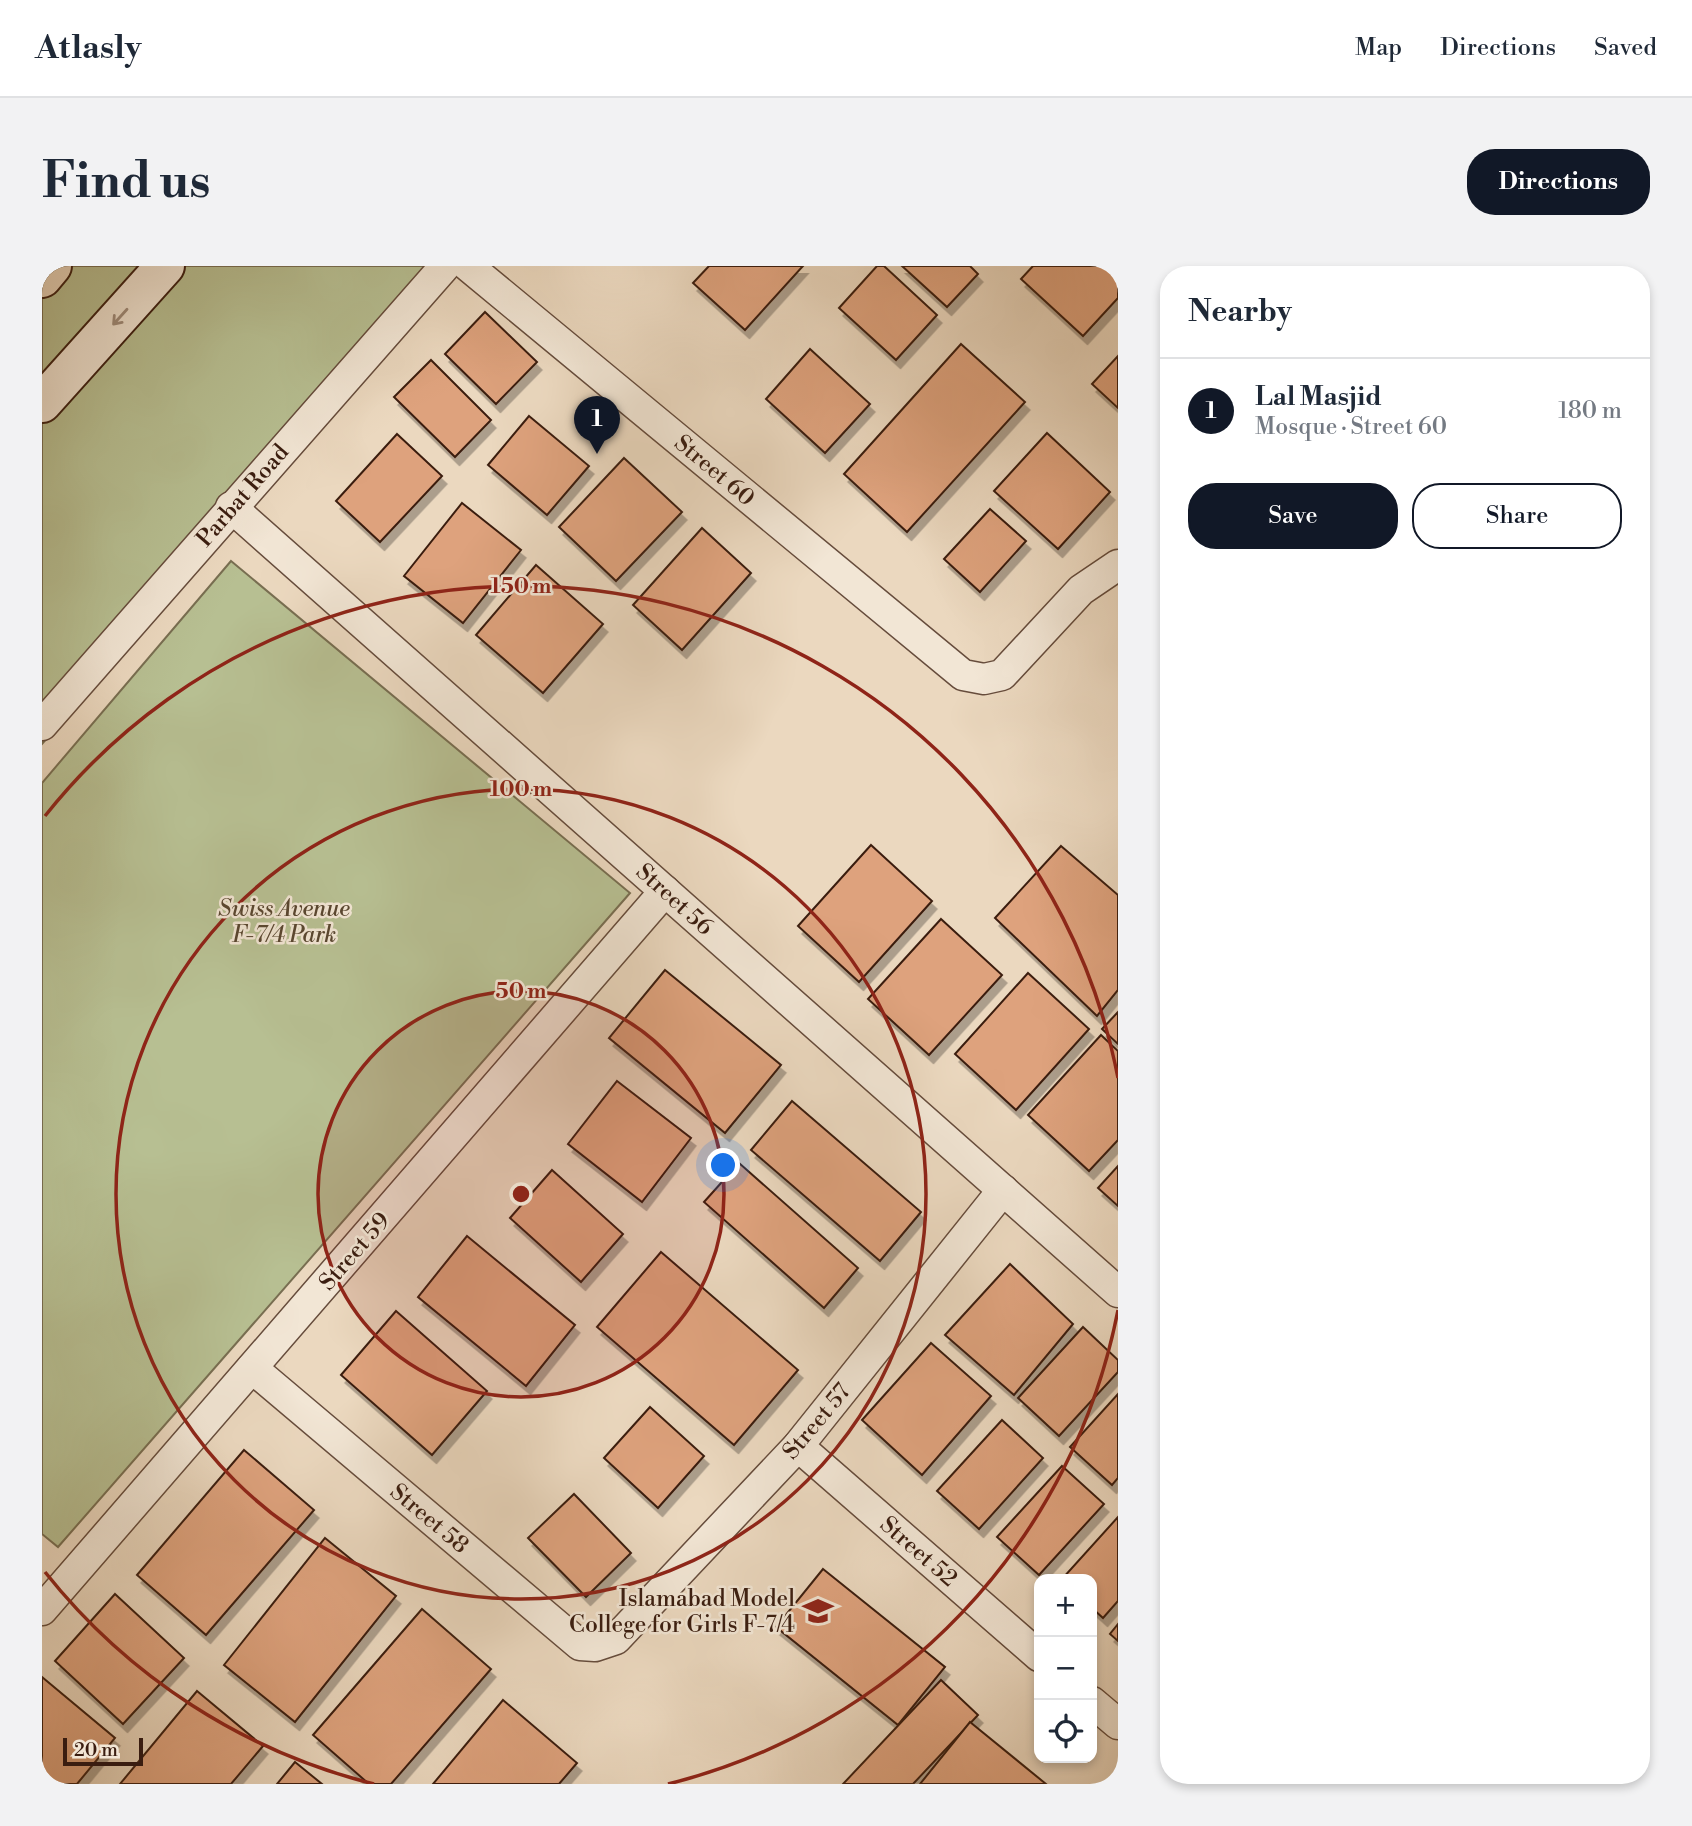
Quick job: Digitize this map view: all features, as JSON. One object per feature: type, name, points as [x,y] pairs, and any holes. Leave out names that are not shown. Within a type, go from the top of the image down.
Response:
[{"type":"main road","points":[[42,278],[52,266]]},
{"type":"main road","points":[[42,403],[165,266]]},
{"type":"street","name":"Parbat Road","points":[[42,725],[444,266]]},
{"type":"street","name":"Street 60","points":[[468,266],[963,675],[984,679],[1002,675],[1081,590],[1118,565]]},
{"type":"street","name":"Street 56","points":[[231,507],[1118,1292]]},
{"type":"street","name":"Street 59","points":[[42,1610],[665,891]]},
{"type":"street","name":"Street 57","points":[[616,1639],[798,1446],[1003,1190]]},
{"type":"street","name":"Street 58","points":[[252,1368],[580,1645],[595,1646],[616,1639]]},
{"type":"street","name":"Street 52","points":[[798,1446],[1034,1652]]},
{"type":"street","points":[[1097,1706],[1118,1724]]},
{"type":"green space","points":[[42,266],[462,266],[42,744]]},
{"type":"green space","name":"Swiss Avenue F-7/4 Park","points":[[231,561],[630,893],[58,1547],[42,1534],[42,783]]},
{"type":"building","points":[[709,266],[803,266],[745,330],[693,283]]},
{"type":"building","points":[[877,266],[884,266],[937,315],[896,360],[839,308]]},
{"type":"building","points":[[902,266],[970,266],[978,274],[947,307]]},
{"type":"building","points":[[1033,266],[1118,266],[1118,298],[1083,336],[1021,279]]},
{"type":"building","points":[[485,312],[537,362],[496,404],[445,354]]},
{"type":"building","points":[[961,344],[1025,402],[907,532],[844,474]]},
{"type":"building","points":[[810,349],[870,404],[825,453],[766,399]]},
{"type":"building","points":[[1118,356],[1118,408],[1092,384]]},
{"type":"building","points":[[431,360],[491,420],[455,457],[394,397]]},
{"type":"building","points":[[529,416],[589,466],[547,515],[488,465]]},
{"type":"building","points":[[1047,433],[1110,492],[1058,549],[994,491]]},
{"type":"building","points":[[397,434],[442,476],[380,542],[336,501]]},
{"type":"building","points":[[624,458],[682,512],[616,581],[559,527]]},
{"type":"building","points":[[462,503],[521,550],[463,623],[404,576]]},
{"type":"building","points":[[990,509],[1026,541],[980,592],[944,559]]},
{"type":"building","points":[[702,528],[751,573],[682,650],[633,605]]},
{"type":"building","points":[[536,565],[603,624],[543,693],[476,635]]},
{"type":"building","points":[[871,845],[932,901],[859,982],[798,926]]},
{"type":"building","points":[[1061,846],[1118,895],[1118,990],[1097,1016],[995,918]]},
{"type":"building","points":[[941,919],[1002,975],[929,1055],[868,999]]},
{"type":"building","points":[[665,970],[781,1065],[725,1133],[609,1038]]},
{"type":"building","points":[[1028,973],[1089,1029],[1016,1110],[955,1054]]},
{"type":"building","points":[[1118,1012],[1118,1044],[1102,1029]]},
{"type":"building","points":[[1101,1035],[1118,1051],[1118,1140],[1089,1171],[1028,1115]]},
{"type":"building","points":[[617,1081],[691,1138],[642,1202],[568,1144]]},
{"type":"building","points":[[792,1101],[921,1212],[880,1261],[751,1150]]},
{"type":"building","points":[[739,1163],[858,1268],[824,1308],[704,1202]]},
{"type":"building","points":[[1118,1166],[1118,1206],[1098,1188]]},
{"type":"building","points":[[552,1170],[623,1234],[581,1282],[510,1218]]},
{"type":"building","points":[[467,1236],[575,1325],[526,1386],[418,1297]]},
{"type":"building","points":[[661,1252],[798,1370],[734,1445],[597,1327]]},
{"type":"building","points":[[1010,1264],[1073,1324],[1014,1395],[945,1335]]},
{"type":"building","points":[[396,1311],[487,1391],[432,1455],[341,1375]]},
{"type":"building","points":[[1083,1327],[1118,1360],[1118,1372],[1059,1436],[1018,1398]]},
{"type":"building","points":[[931,1343],[991,1396],[922,1475],[862,1420]]},
{"type":"building","points":[[1118,1394],[1118,1478],[1112,1485],[1070,1447]]},
{"type":"building","points":[[650,1407],[704,1456],[658,1508],[604,1458]]},
{"type":"building","points":[[1002,1420],[1043,1458],[979,1529],[937,1491]]},
{"type":"building","points":[[244,1450],[314,1510],[206,1635],[137,1575]]},
{"type":"building","points":[[1062,1466],[1104,1504],[1040,1574],[997,1537]]},
{"type":"building","points":[[574,1494],[631,1553],[586,1597],[528,1538]]},
{"type":"building","points":[[1118,1517],[1118,1601],[1103,1618],[1097,1613],[1097,1574],[1067,1574]]},
{"type":"building","points":[[325,1538],[396,1596],[295,1722],[224,1665]]},
{"type":"building","points":[[823,1569],[945,1667],[898,1725],[776,1627]]},
{"type":"building","points":[[115,1594],[184,1658],[123,1724],[55,1661]]},
{"type":"building","points":[[422,1609],[491,1669],[391,1784],[369,1784],[313,1735]]},
{"type":"building","points":[[1118,1624],[1118,1641],[1110,1634]]},
{"type":"building","points":[[42,1677],[115,1738],[77,1784],[52,1784],[42,1776]]},
{"type":"building","points":[[941,1680],[978,1715],[913,1784],[843,1784]]},
{"type":"building","points":[[197,1691],[263,1746],[231,1784],[120,1784]]},
{"type":"building","points":[[503,1700],[577,1763],[559,1784],[433,1784]]},
{"type":"building","points":[[970,1722],[1046,1784],[920,1784]]},
{"type":"building","points":[[295,1762],[322,1784],[277,1784]]},
{"type":"place","name":"Lal Masjid","points":[[597,454]]},
{"type":"place","name":"Islamabad Model College for Girls F-7/4","points":[[818,1611]]}]
